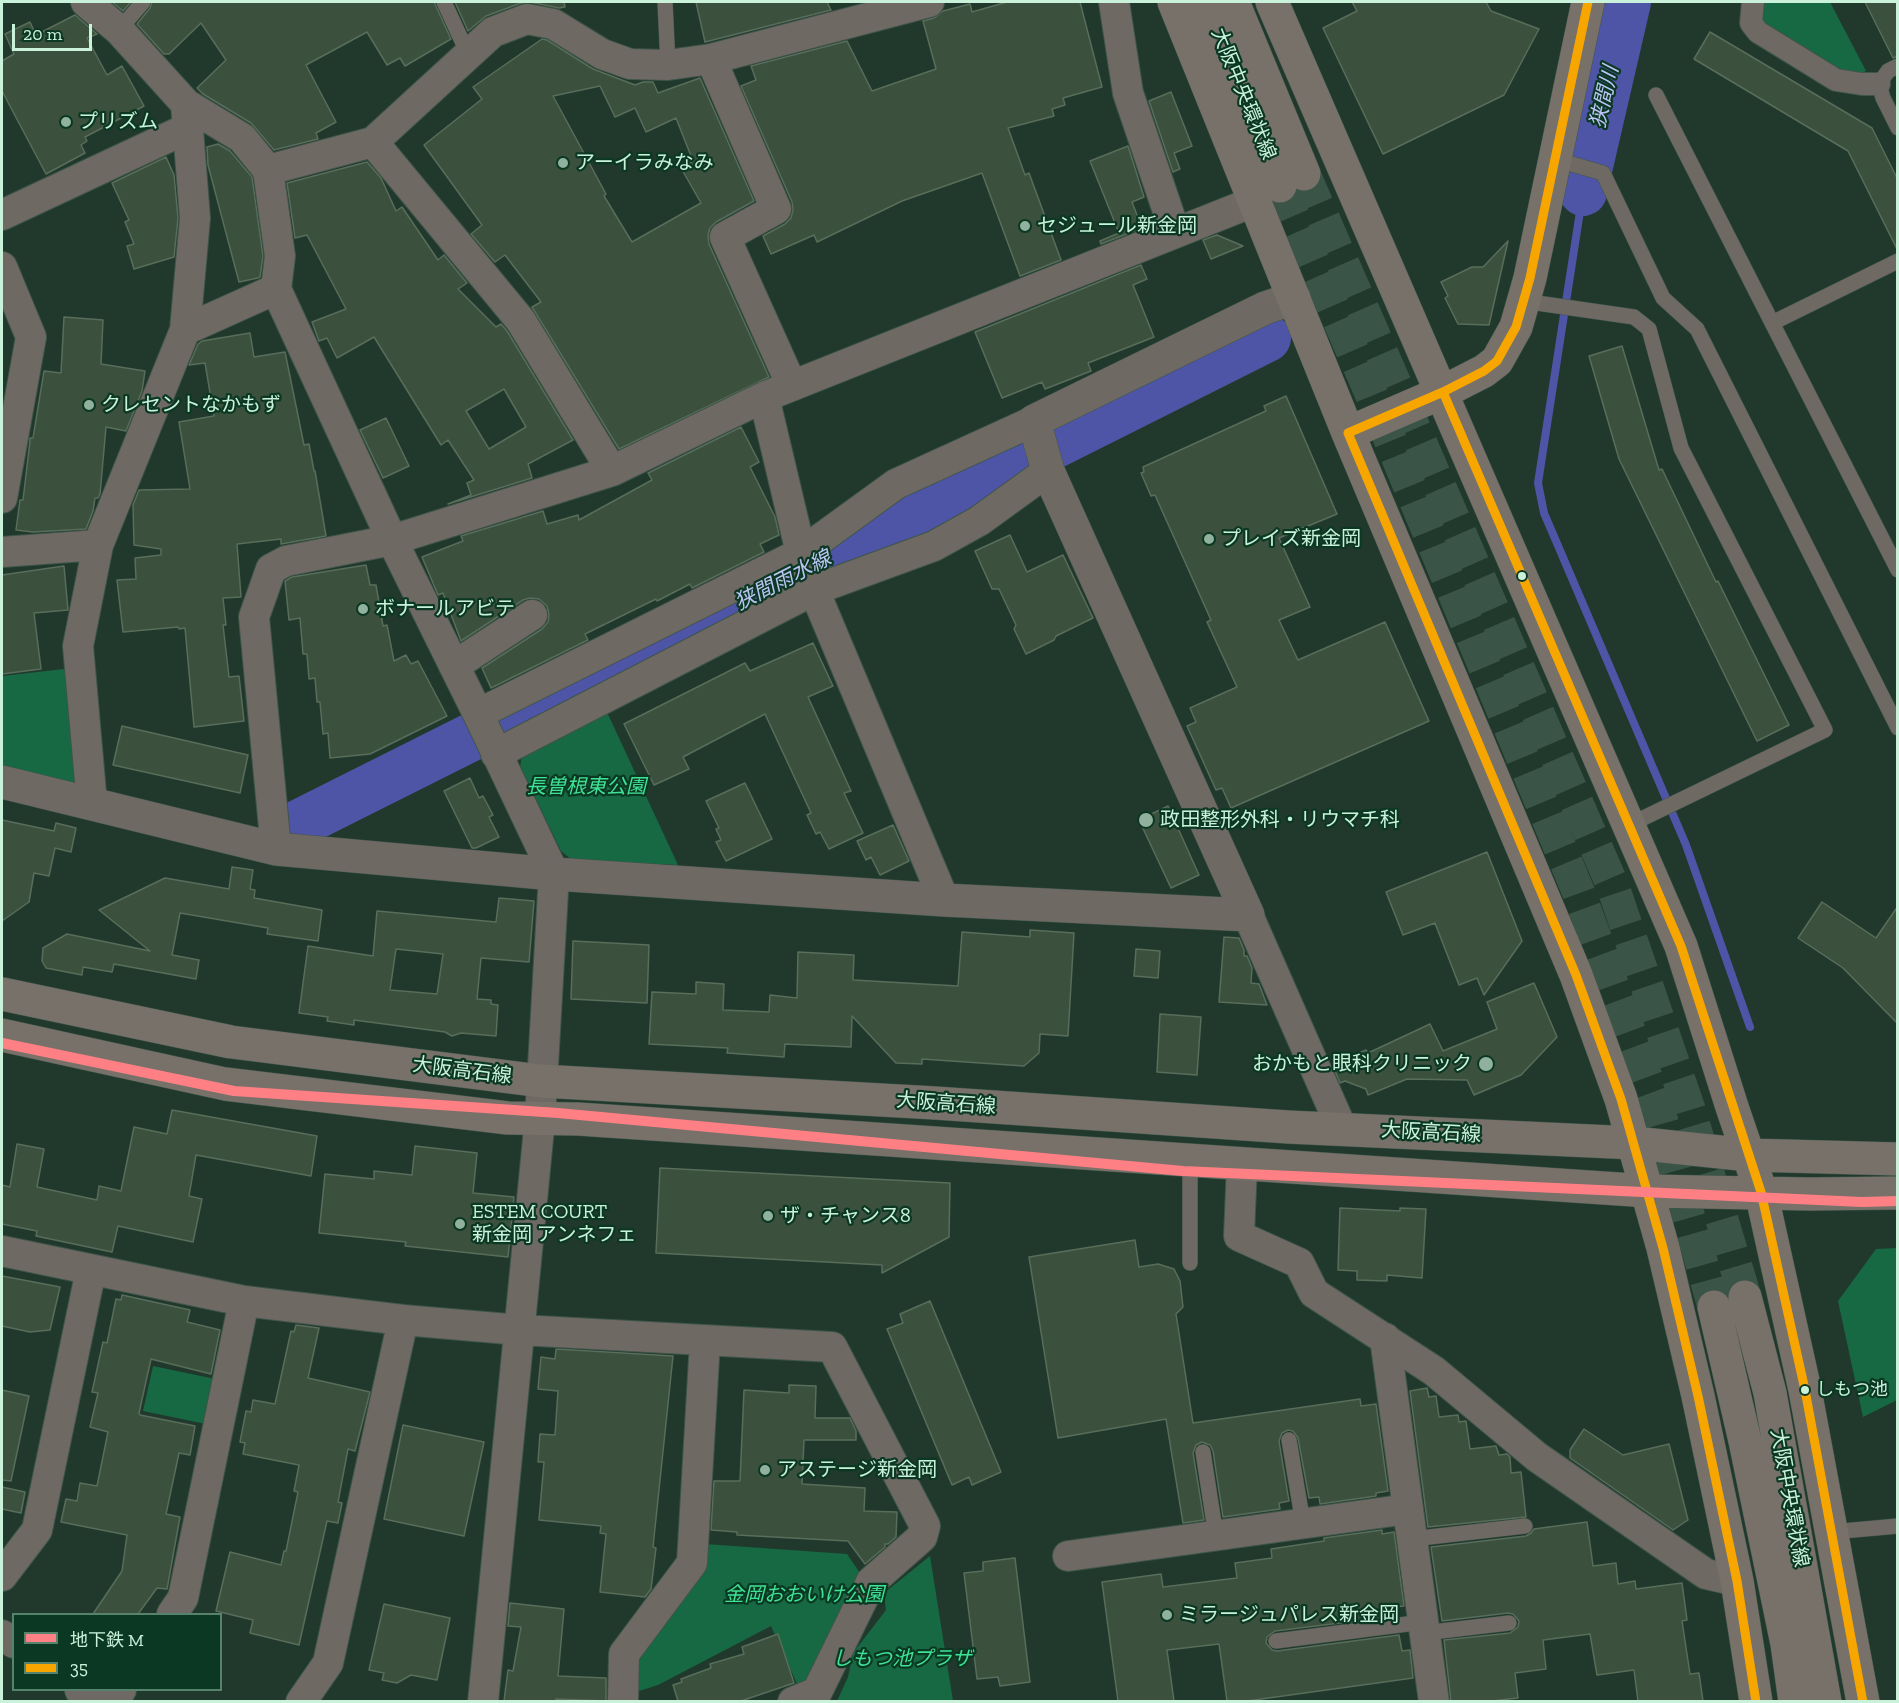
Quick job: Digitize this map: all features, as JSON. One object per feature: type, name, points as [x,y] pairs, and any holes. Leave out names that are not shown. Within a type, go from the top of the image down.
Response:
[{"type":"main road","points":[[1174,2],[1279,187],[1294,298],[1348,433],[1576,975],[1621,1099],[1648,1191],[1698,1396],[1737,1581],[1756,1701]]},
{"type":"main road","name":"大阪中央環状線","points":[[1206,2],[1279,187]]},
{"type":"main road","name":"大阪中央環状線","points":[[1233,2],[1279,187]]},
{"type":"main road","points":[[1272,2],[1443,392],[1681,946],[1761,1192],[1805,1390],[1863,1701]]},
{"type":"main road","points":[[1348,433],[1443,392],[1484,371],[1497,361],[1515,327],[1530,278],[1588,2]]},
{"type":"main road","name":"大阪高石線","points":[[2,994],[231,1042],[541,1081],[935,1103],[1288,1127],[1634,1143],[1749,1155],[1898,1159]]},
{"type":"main road","name":"大阪高石線","points":[[2,1035],[225,1084],[508,1118],[540,1118],[1648,1191],[1898,1193]]},
{"type":"main road","name":"大阪中央環状線","points":[[1745,1297],[1770,1393],[1825,1701]]},
{"type":"main road","name":"大阪中央環状線","points":[[1714,1307],[1746,1441],[1787,1644],[1795,1701]]},
{"type":"street","points":[[86,2],[119,30],[187,116],[242,138],[268,170],[280,256],[276,289],[392,540],[479,715],[554,874],[540,1118],[483,1701]]},
{"type":"street","points":[[268,170],[373,142],[493,32],[527,19],[551,13],[602,54],[630,64],[668,64],[711,59],[929,2]]},
{"type":"street","points":[[1114,2],[1128,93],[1175,232]]},
{"type":"street","points":[[1753,2],[1751,22],[1758,32],[1836,80],[1879,84]]},
{"type":"street","points":[[711,59],[776,210],[725,237],[792,386]]},
{"type":"street","points":[[2,215],[187,116]]},
{"type":"street","points":[[92,804],[78,646],[98,545],[184,330],[195,218],[187,116]]},
{"type":"street","points":[[373,142],[521,321],[612,471]]},
{"type":"street","points":[[276,849],[254,617],[271,569],[286,561],[392,540],[612,471],[764,397],[1175,232],[1279,187]]},
{"type":"street","points":[[2,267],[31,337],[2,498]]},
{"type":"street","points":[[184,330],[276,289]]},
{"type":"street","points":[[496,753],[807,570],[896,484],[1041,447],[1265,308],[1294,298]]},
{"type":"street","points":[[764,397],[807,570],[944,900]]},
{"type":"street","points":[[479,715],[807,570],[934,546],[979,521],[1041,447]]},
{"type":"street","points":[[1041,447],[1342,1129]]},
{"type":"street","points":[[2,552],[98,545]]},
{"type":"street","points":[[454,666],[532,615]]},
{"type":"street","points":[[2,783],[276,849],[554,874],[944,900],[1248,915]]},
{"type":"street","points":[[1242,1164],[1239,1236],[1299,1263],[1314,1293],[1434,1371],[1537,1457],[1706,1574],[1737,1581]]},
{"type":"street","points":[[2,1251],[244,1301],[403,1320],[520,1330],[832,1347],[925,1526],[922,1537],[871,1582],[817,1692],[792,1701]]},
{"type":"street","points":[[2,1576],[37,1530],[91,1270]]},
{"type":"street","points":[[173,1613],[183,1598],[244,1301]]},
{"type":"street","points":[[301,1701],[328,1663],[403,1320]]},
{"type":"street","points":[[1385,1338],[1434,1701]]},
{"type":"street","points":[[623,1701],[624,1654],[692,1563],[705,1341]]},
{"type":"street","points":[[1068,1556],[1408,1509]]},
{"type":"street","points":[[83,1691],[97,1701]]},
{"type":"lane","points":[[119,30],[143,2]]},
{"type":"lane","points":[[444,2],[468,54]]},
{"type":"lane","points":[[665,2],[668,64]]},
{"type":"lane","points":[[1898,66],[1888,71],[1879,84],[1882,98],[1898,128]]},
{"type":"lane","points":[[1656,95],[1898,570]]},
{"type":"lane","points":[[1554,159],[1604,173],[1663,298],[1697,329],[1898,728]]},
{"type":"lane","points":[[1772,323],[1898,261]]},
{"type":"lane","points":[[1523,301],[1634,317],[1649,330],[1681,448],[1825,730],[1629,825]]},
{"type":"lane","points":[[1190,1161],[1190,1263]]},
{"type":"lane","points":[[1289,1440],[1303,1523]]},
{"type":"lane","points":[[1203,1452],[1216,1536]]},
{"type":"lane","points":[[1412,1539],[1525,1526]]},
{"type":"lane","points":[[1831,1533],[1898,1526]]},
{"type":"lane","points":[[1276,1641],[1424,1627],[1509,1623]]},
{"type":"green space","points":[[1759,2],[1830,2],[1866,71],[1860,74],[1836,71],[1760,25]]},
{"type":"green space","points":[[73,668],[84,775],[73,785],[2,769],[2,676]]},
{"type":"green space","name":"長曽根東公園","points":[[606,710],[678,865],[572,860],[561,851],[520,766],[523,752]]},
{"type":"green space","points":[[1897,1248],[1897,1400],[1863,1417],[1838,1301],[1876,1249]]},
{"type":"green space","points":[[153,1366],[215,1379],[206,1424],[143,1411]]},
{"type":"green space","name":"金岡おおいけ公園","points":[[705,1544],[847,1554],[862,1576],[807,1682],[798,1686],[771,1626],[658,1685],[636,1692],[637,1656]]},
{"type":"green space","name":"しもつ池プラザ","points":[[930,1556],[953,1701],[837,1701],[848,1677],[853,1653],[886,1610],[884,1593]]},
{"type":"building","points":[[112,2],[131,2],[123,11]]},
{"type":"building","points":[[152,2],[434,2],[451,39],[405,66],[400,58],[387,65],[367,32],[306,65],[336,122],[316,133],[318,139],[274,150],[251,123],[197,88],[226,60],[201,23],[169,54],[164,54],[137,24]]},
{"type":"building","points":[[455,2],[530,2],[486,16],[468,31]]},
{"type":"building","points":[[530,2],[564,2],[565,7],[559,8]]},
{"type":"building","points":[[696,2],[827,2],[831,10],[705,42]]},
{"type":"building","points":[[1007,2],[1080,2],[1102,87],[1063,98],[1065,105],[1052,109],[1054,116],[1008,128],[1025,175],[1029,173],[1061,260],[1020,276],[982,173],[902,201],[817,242],[814,235],[771,254],[763,236],[785,224],[791,218],[793,210],[792,202],[741,86],[756,80],[751,66],[847,41],[872,91],[936,69],[923,21],[934,18],[943,11],[970,4],[972,12]]},
{"type":"building","points":[[1352,2],[1486,2],[1491,11],[1539,29],[1504,95],[1383,154],[1323,28],[1357,11]]},
{"type":"building","points":[[1865,2],[1898,2],[1898,56],[1893,58]]},
{"type":"building","name":"プリズム","points":[[75,15],[97,34],[87,38],[107,75],[122,66],[144,106],[85,137],[87,141],[81,145],[85,153],[46,174],[2,91],[2,61],[14,54],[5,34],[30,22],[36,35]]},
{"type":"building","points":[[1710,32],[1872,128],[1898,180],[1898,251],[1848,151],[1694,59]]},
{"type":"building","points":[[542,39],[593,69],[635,85],[653,82],[658,93],[700,78],[754,201],[716,222],[710,228],[709,244],[769,377],[619,449],[532,307],[541,302],[505,255],[495,262],[471,234],[482,225],[424,145],[482,99],[473,87]],"holes":[[[600,86],[615,117],[635,108],[646,132],[676,118],[693,161],[681,168],[701,203],[632,242],[604,196],[606,194],[553,96]]]},
{"type":"building","points":[[1171,92],[1192,146],[1174,153],[1180,169],[1173,172],[1149,101]]},
{"type":"building","points":[[218,144],[230,151],[252,177],[263,256],[258,278],[239,282],[208,165],[207,147]]},
{"type":"building","points":[[1128,146],[1144,197],[1132,202],[1142,228],[1101,244],[1100,241],[1119,233],[1090,161]]},
{"type":"building","points":[[166,157],[174,175],[178,218],[174,257],[134,269],[127,246],[134,244],[125,222],[129,220],[112,183]]},
{"type":"building","points":[[367,162],[381,178],[396,211],[402,207],[438,260],[444,255],[467,283],[458,289],[496,327],[501,324],[507,331],[573,440],[528,464],[532,478],[448,504],[471,495],[467,483],[474,480],[448,440],[441,445],[374,337],[337,358],[327,338],[319,341],[312,322],[346,309],[307,235],[295,238],[287,183]],"holes":[[[504,389],[526,427],[489,449],[466,411]]]},
{"type":"building","points":[[1217,235],[1243,246],[1211,259],[1203,240]]},
{"type":"building","points":[[1508,241],[1489,325],[1458,324],[1445,298],[1448,296],[1441,282],[1472,267],[1483,267]]},
{"type":"building","points":[[1141,265],[1147,279],[1133,285],[1154,337],[1088,363],[1091,371],[1045,389],[1042,382],[1002,398],[975,332]]},
{"type":"building","points":[[64,317],[103,320],[101,364],[145,371],[142,391],[126,431],[106,427],[100,494],[98,498],[95,498],[86,529],[33,532],[16,530],[20,500],[23,500],[30,438],[33,438],[44,371],[61,373]]},
{"type":"building","points":[[250,333],[254,357],[285,352],[304,445],[309,444],[326,536],[281,544],[281,539],[237,544],[241,597],[223,598],[226,625],[223,625],[229,677],[239,676],[244,721],[194,727],[185,628],[123,632],[117,580],[136,579],[135,558],[161,555],[161,549],[134,545],[133,505],[139,490],[190,489],[179,422],[214,416],[205,363],[189,365],[198,344],[202,341]]},
{"type":"building","points":[[1622,346],[1659,470],[1662,469],[1716,582],[1718,581],[1789,725],[1757,741],[1619,459],[1589,356]]},
{"type":"building","points":[[1286,396],[1337,514],[1279,538],[1310,607],[1279,620],[1298,660],[1385,622],[1429,721],[1231,808],[1222,788],[1216,790],[1187,726],[1196,722],[1190,708],[1237,687],[1207,622],[1211,620],[1155,495],[1151,496],[1141,473],[1144,472],[1143,467],[1266,411],[1264,406]]},
{"type":"building","points":[[386,418],[409,466],[383,478],[360,430]]},
{"type":"building","points":[[741,427],[759,462],[750,467],[775,517],[779,535],[760,544],[764,552],[692,588],[690,584],[585,634],[588,640],[491,688],[482,668],[542,629],[548,622],[547,606],[539,599],[523,600],[461,641],[443,593],[438,595],[422,557],[463,541],[461,536],[543,511],[547,524],[578,515],[579,520],[652,480],[648,473]]},
{"type":"building","points":[[1010,535],[1027,572],[1063,555],[1093,618],[1026,654],[1014,629],[1016,625],[999,589],[992,589],[975,551]]},
{"type":"building","points":[[366,565],[370,585],[376,585],[383,626],[387,625],[394,661],[406,655],[411,664],[418,661],[447,716],[370,754],[330,758],[328,733],[323,734],[315,678],[309,679],[307,654],[303,654],[300,618],[289,620],[285,581],[292,577]]},
{"type":"building","points":[[64,566],[68,610],[34,613],[41,669],[2,674],[2,575]]},
{"type":"building","points":[[813,643],[833,686],[808,697],[851,791],[844,793],[863,833],[829,849],[820,832],[816,834],[807,815],[811,813],[765,714],[683,757],[689,769],[654,785],[624,724],[745,663],[750,671]]},
{"type":"building","points":[[122,726],[248,755],[240,793],[113,765]]},
{"type":"building","points":[[470,778],[479,798],[483,796],[493,815],[489,817],[499,837],[476,848],[472,848],[444,791]]},
{"type":"building","points":[[745,783],[772,839],[726,861],[716,842],[721,840],[716,829],[719,828],[706,801]]},
{"type":"building","points":[[1168,806],[1199,875],[1171,888],[1139,820]]},
{"type":"building","points":[[2,820],[54,831],[56,823],[76,828],[71,852],[55,848],[49,876],[34,873],[29,902],[2,921]]},
{"type":"building","points":[[893,825],[909,861],[880,875],[871,857],[866,860],[857,841]]},
{"type":"building","points":[[1487,852],[1522,941],[1484,995],[1477,978],[1459,985],[1435,923],[1403,935],[1386,892]]},
{"type":"building","points":[[232,867],[253,870],[250,889],[255,890],[254,898],[322,910],[318,941],[267,934],[268,928],[180,913],[172,955],[199,960],[196,979],[114,964],[112,972],[83,967],[82,975],[46,968],[42,961],[43,948],[67,934],[150,951],[99,910],[165,878],[229,889]]},
{"type":"building","points":[[499,898],[534,901],[529,962],[481,958],[477,999],[491,1000],[491,1004],[498,1005],[496,1036],[461,1033],[452,1036],[445,1032],[354,1020],[354,1025],[327,1021],[328,1017],[299,1013],[308,946],[373,956],[377,911],[496,922]],"holes":[[[396,949],[443,954],[437,994],[390,990]]]},
{"type":"building","points":[[1822,902],[1876,938],[1898,906],[1898,1024],[1843,968],[1798,938]]},
{"type":"building","points":[[1030,930],[1074,933],[1068,1036],[1040,1034],[1039,1053],[1024,1066],[922,1059],[922,1064],[896,1063],[852,1016],[851,1047],[785,1044],[784,1057],[727,1053],[728,1048],[649,1044],[652,992],[696,994],[696,982],[724,984],[723,1010],[769,1012],[770,995],[797,998],[798,952],[854,955],[853,980],[958,986],[962,932],[1030,937]]},
{"type":"building","points":[[1224,937],[1239,938],[1244,956],[1247,956],[1252,968],[1251,983],[1259,984],[1267,1005],[1219,1002]]},
{"type":"building","points":[[573,941],[649,945],[647,1003],[571,999]]},
{"type":"building","points":[[1136,949],[1160,951],[1158,978],[1134,976]]},
{"type":"building","points":[[1534,983],[1557,1037],[1521,1075],[1474,1095],[1467,1080],[1407,1079],[1368,1095],[1366,1089],[1345,1081],[1340,1083],[1332,1064],[1366,1050],[1368,1053],[1430,1024],[1443,1051],[1497,1029],[1487,1002]]},
{"type":"building","points":[[1160,1014],[1201,1017],[1197,1075],[1157,1072]]},
{"type":"building","points":[[172,1110],[317,1136],[311,1176],[196,1155],[189,1196],[202,1199],[193,1242],[118,1226],[112,1252],[36,1236],[37,1231],[2,1224],[2,1185],[10,1187],[17,1144],[44,1149],[37,1187],[97,1200],[99,1186],[121,1191],[134,1127],[167,1134]]},
{"type":"building","name":"ESTEM COURT 新金岡 アンネフェ","points":[[415,1146],[477,1153],[473,1193],[514,1197],[508,1257],[405,1246],[406,1242],[319,1233],[325,1174],[374,1179],[374,1171],[412,1175]]},
{"type":"building","name":"ザ・チャンス8","points":[[660,1168],[950,1183],[949,1237],[882,1273],[882,1265],[656,1253]]},
{"type":"building","points":[[1340,1208],[1400,1211],[1400,1208],[1426,1209],[1422,1278],[1387,1275],[1387,1281],[1357,1280],[1357,1271],[1338,1270]]},
{"type":"building","points":[[1135,1240],[1139,1267],[1158,1264],[1174,1269],[1180,1281],[1183,1307],[1176,1314],[1193,1423],[1360,1399],[1361,1406],[1376,1404],[1388,1491],[1376,1493],[1376,1496],[1320,1504],[1319,1497],[1309,1498],[1298,1438],[1293,1431],[1288,1430],[1282,1433],[1279,1441],[1289,1501],[1279,1503],[1280,1509],[1223,1517],[1213,1451],[1210,1445],[1202,1442],[1196,1445],[1193,1453],[1204,1520],[1183,1523],[1166,1419],[1058,1438],[1029,1257]]},
{"type":"building","points":[[2,1276],[60,1287],[50,1330],[30,1332],[2,1326]]},
{"type":"building","points":[[122,1295],[190,1310],[187,1322],[220,1330],[211,1374],[151,1359],[139,1413],[195,1426],[190,1455],[179,1453],[166,1514],[180,1517],[167,1589],[157,1588],[139,1613],[94,1613],[122,1571],[127,1535],[61,1522],[66,1499],[77,1501],[80,1483],[97,1486],[108,1432],[90,1427],[98,1393],[92,1392],[103,1342],[107,1343],[116,1299],[121,1300]]},
{"type":"building","points":[[930,1301],[1001,1472],[972,1485],[969,1477],[952,1485],[887,1329],[903,1323],[900,1314]]},
{"type":"building","points":[[296,1325],[319,1328],[308,1378],[370,1392],[355,1451],[348,1449],[338,1502],[342,1503],[338,1523],[327,1521],[299,1645],[250,1633],[253,1620],[216,1611],[230,1552],[281,1565],[284,1551],[286,1551],[298,1492],[294,1491],[299,1465],[243,1454],[245,1443],[240,1442],[246,1411],[251,1412],[253,1400],[275,1404],[291,1331],[294,1332]]},
{"type":"building","points":[[556,1349],[673,1356],[653,1547],[656,1548],[651,1589],[645,1597],[600,1592],[606,1534],[600,1533],[601,1526],[539,1520],[544,1462],[538,1462],[540,1434],[555,1435],[558,1391],[538,1389],[541,1357],[555,1359]]},
{"type":"building","name":"アステージ新金岡","points":[[789,1385],[816,1386],[815,1418],[850,1418],[856,1431],[856,1440],[804,1440],[802,1484],[865,1488],[864,1511],[897,1512],[896,1537],[885,1544],[885,1547],[865,1564],[848,1541],[737,1535],[737,1532],[711,1530],[714,1481],[740,1481],[744,1390],[789,1393]]},
{"type":"building","points":[[1427,1388],[1429,1397],[1436,1396],[1439,1417],[1458,1415],[1459,1422],[1466,1421],[1470,1449],[1496,1446],[1499,1455],[1507,1454],[1510,1457],[1511,1473],[1521,1472],[1526,1517],[1428,1527],[1410,1391]]},
{"type":"building","points":[[2,1390],[29,1396],[11,1481],[2,1480]]},
{"type":"building","points":[[403,1425],[484,1442],[464,1536],[384,1519]]},
{"type":"building","points":[[1584,1429],[1623,1455],[1669,1444],[1688,1520],[1673,1530],[1570,1458],[1570,1450]]},
{"type":"building","points":[[2,1487],[25,1492],[21,1513],[2,1509]]},
{"type":"building","points":[[1587,1522],[1593,1566],[1616,1563],[1618,1584],[1635,1581],[1636,1589],[1682,1583],[1687,1620],[1682,1621],[1690,1674],[1699,1673],[1703,1701],[1638,1701],[1634,1670],[1597,1675],[1590,1634],[1543,1640],[1546,1669],[1515,1673],[1518,1698],[1451,1701],[1444,1640],[1510,1633],[1518,1627],[1519,1621],[1513,1614],[1508,1613],[1442,1621],[1431,1547],[1526,1536],[1534,1529]]},
{"type":"building","points":[[1382,1530],[1382,1534],[1394,1532],[1404,1606],[1395,1607],[1397,1616],[1275,1631],[1267,1637],[1266,1643],[1272,1650],[1277,1651],[1399,1635],[1402,1651],[1410,1650],[1413,1678],[1247,1701],[1227,1701],[1219,1644],[1167,1650],[1174,1701],[1118,1701],[1102,1582],[1161,1574],[1163,1587],[1237,1578],[1235,1563],[1272,1558],[1271,1549],[1324,1541],[1324,1538]]},
{"type":"building","points":[[1015,1558],[1030,1682],[1000,1686],[998,1677],[977,1679],[964,1573],[983,1571],[983,1562]]},
{"type":"building","points":[[510,1603],[564,1609],[558,1676],[606,1678],[606,1701],[556,1699],[556,1701],[504,1701],[508,1670],[513,1671],[521,1627],[508,1626]]},
{"type":"building","points":[[384,1604],[450,1618],[437,1680],[411,1675],[397,1683],[382,1680],[384,1673],[369,1670]]},
{"type":"building","points":[[778,1634],[794,1683],[741,1701],[678,1701],[673,1685],[682,1682],[681,1679],[711,1668],[710,1664],[744,1654],[742,1647]]},
{"type":"waterway","name":"狭間川","points":[[1583,192],[1627,2]]},
{"type":"waterway","points":[[1583,192],[1538,483],[1544,513],[1686,845],[1750,1027]]},
{"type":"waterway","name":"狭間雨水線","points":[[298,824],[1267,338]]},
{"type":"tunnel","points":[[1304,174],[1612,884],[1689,1109],[1745,1297]]},
{"type":"tunnel","points":[[1280,186],[1367,384],[1578,891],[1660,1115],[1714,1307]]},
{"type":"metro line","name":"M","points":[[2,1043],[234,1091],[558,1113],[1183,1171],[1862,1202],[1898,1201]]},
{"type":"transit line","name":"35","points":[[1588,2],[1530,278],[1516,327],[1497,361],[1484,371],[1443,392],[1348,433],[1576,975],[1621,1099],[1663,1248],[1698,1396],[1737,1581],[1756,1702]]},
{"type":"transit line","name":"35","points":[[1443,392],[1681,946],[1761,1192],[1805,1390],[1863,1702]]},
{"type":"place","name":"プリズム","points":[[66,122]]},
{"type":"place","name":"アーイラみなみ","points":[[563,163]]},
{"type":"place","name":"セジュール新金岡","points":[[1025,226]]},
{"type":"place","name":"クレセントなかもず","points":[[89,405]]},
{"type":"place","name":"プレイズ新金岡","points":[[1209,539]]},
{"type":"place","name":"ボナールアビテ","points":[[363,609]]},
{"type":"place","name":"政田整形外科・リウマチ科","points":[[1146,820]]},
{"type":"place","name":"おかもと眼科クリニック","points":[[1486,1064]]},
{"type":"place","name":"ザ・チャンス8","points":[[768,1216]]},
{"type":"place","name":"ESTEM COURT 新金岡 アンネフェ","points":[[460,1224]]},
{"type":"place","name":"しもつ池","points":[[1805,1390]]},
{"type":"place","name":"アステージ新金岡","points":[[765,1470]]},
{"type":"place","name":"ミラージュパレス新金岡","points":[[1167,1615]]}]
